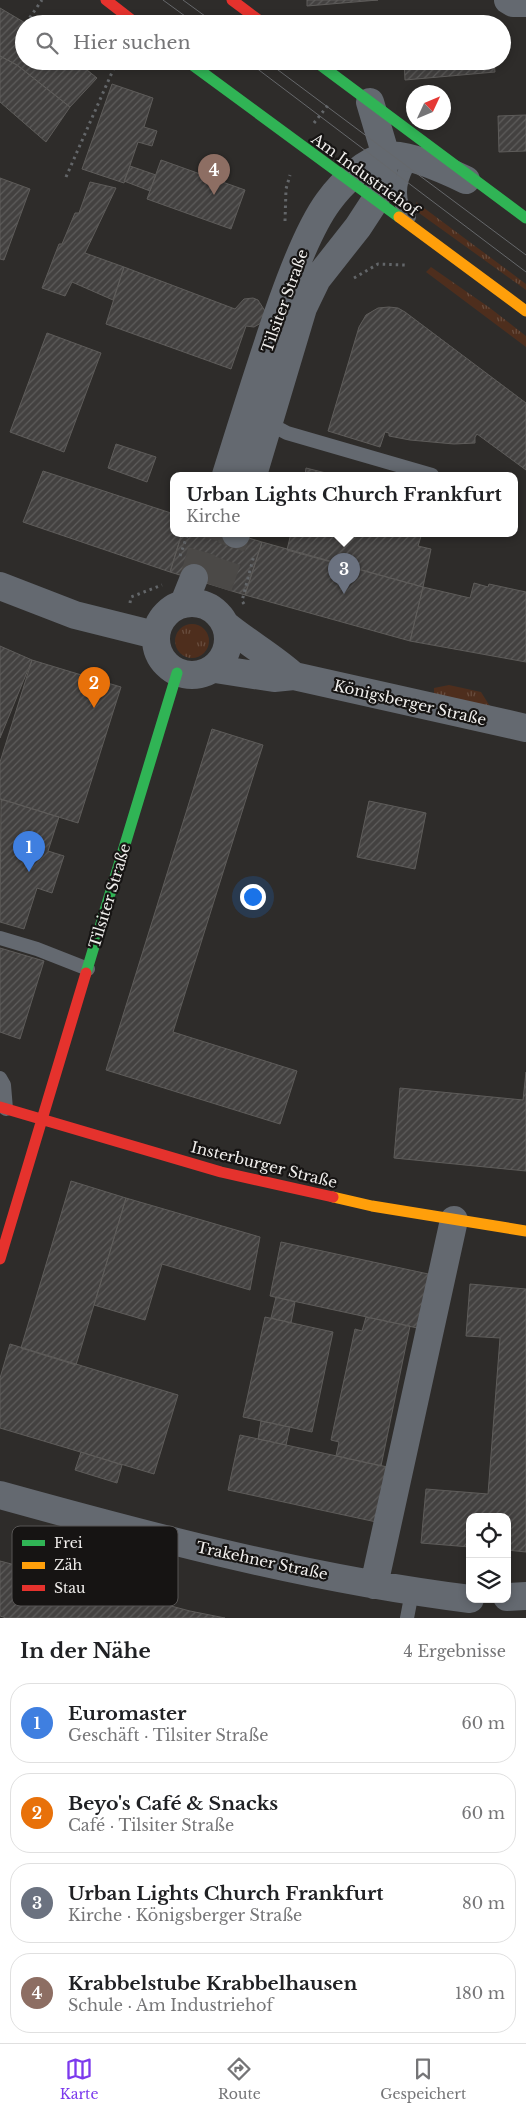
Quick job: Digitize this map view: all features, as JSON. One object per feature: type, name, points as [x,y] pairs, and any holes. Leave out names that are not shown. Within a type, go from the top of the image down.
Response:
[{"type":"street","points":[[106,0],[125,15]]},
{"type":"street","points":[[232,0],[252,15]]},
{"type":"street","points":[[508,0],[526,3]]},
{"type":"street","name":"Am Industriehof","points":[[199,70],[526,311]]},
{"type":"street","points":[[327,70],[526,218]]},
{"type":"street","name":"Tilsiter Straße","points":[[254,472],[303,308],[317,280],[358,227],[375,201],[386,166],[386,156],[370,102]]},
{"type":"street","points":[[386,156],[424,162],[490,191]]},
{"type":"street","name":"Tilsiter Straße","points":[[227,472],[293,272],[327,203],[346,180],[365,166],[386,156]]},
{"type":"street","points":[[184,604],[197,575],[216,600],[222,620],[228,643],[225,655],[215,669],[201,675],[188,676],[177,673],[166,666],[159,655],[155,643],[158,625],[164,614],[184,604],[203,605],[222,620]]},
{"type":"street","points":[[0,586],[75,614],[155,635]]},
{"type":"street","name":"Königsberger Straße","points":[[222,620],[251,645],[275,659],[294,676]]},
{"type":"street","name":"Königsberger Straße","points":[[215,669],[274,678],[294,676],[526,728]]},
{"type":"street","name":"Tilsiter Straße","points":[[0,1259],[177,673]]},
{"type":"street","name":"Insterburger Straße","points":[[3,1108],[221,1172],[372,1206],[526,1231]]},
{"type":"street","points":[[374,1585],[454,1220]]},
{"type":"street","name":"Trakehner Straße","points":[[0,1495],[112,1526]]},
{"type":"street","name":"Trakehner Straße","points":[[178,1544],[374,1585],[466,1599]]},
{"type":"street","points":[[511,1597],[526,1596]]},
{"type":"lane","points":[[421,234],[404,211],[399,196],[401,178],[407,167],[424,162]]},
{"type":"lane","points":[[268,423],[287,433],[422,472]]},
{"type":"lane","points":[[0,938],[37,949],[88,969]]},
{"type":"lane","points":[[0,1078],[4,1084],[3,1108]]},
{"type":"lane","points":[[407,1618],[412,1592]]},
{"type":"path","points":[[32,15],[42,0]]},
{"type":"path","points":[[66,177],[113,70]]},
{"type":"path","points":[[316,130],[311,126],[332,99]]},
{"type":"path","points":[[350,283],[357,276],[378,264],[405,265]]},
{"type":"path","points":[[189,537],[197,575]]},
{"type":"path","points":[[243,539],[242,601],[245,607]]},
{"type":"path","points":[[123,626],[131,597],[165,583]]},
{"type":"green space","points":[[416,202],[526,284],[526,290],[419,213]]},
{"type":"green space","points":[[431,267],[526,336],[526,347],[426,272]]},
{"type":"green space","points":[[192,624],[199,625],[204,629],[208,634],[208,648],[204,653],[199,657],[192,658],[185,657],[180,653],[176,648],[175,641],[176,634],[180,629],[185,625]]},
{"type":"green space","points":[[449,685],[481,692],[491,708],[434,697],[434,688]]},
{"type":"building","points":[[307,0],[378,0],[307,6]]},
{"type":"building","points":[[0,8],[15,17],[15,64],[0,56]]},
{"type":"building","points":[[0,56],[15,64],[15,70],[23,70],[70,107],[46,142],[0,102]]},
{"type":"building","points":[[23,70],[87,70],[97,78],[70,107]]},
{"type":"building","points":[[404,70],[495,70],[495,72],[405,80]]},
{"type":"building","points":[[112,84],[153,98],[144,127],[157,131],[152,146],[138,142],[124,183],[82,169]]},
{"type":"building","points":[[526,115],[526,151],[499,152],[498,116]]},
{"type":"building","points":[[161,160],[245,190],[231,229],[147,199]]},
{"type":"building","points":[[130,166],[156,175],[150,191],[124,181]]},
{"type":"building","points":[[0,178],[30,189],[4,260],[0,259]]},
{"type":"building","points":[[90,182],[116,188],[85,253],[124,267],[113,300],[72,282],[65,296],[42,288],[59,244],[62,244],[75,213],[79,213]]},
{"type":"building","points":[[124,267],[235,309],[244,299],[253,298],[258,300],[265,311],[261,323],[254,327],[246,326],[231,369],[106,324]]},
{"type":"building","points":[[378,308],[398,308],[405,312],[526,403],[526,470],[477,434],[475,443],[454,444],[410,440],[389,436],[389,433],[385,432],[380,447],[328,431],[359,327],[366,315]]},
{"type":"building","points":[[47,333],[101,353],[64,452],[10,432]]},
{"type":"building","points":[[116,444],[156,457],[147,482],[108,468]]},
{"type":"building","points":[[306,468],[322,472],[305,472]]},
{"type":"building","points":[[43,471],[170,513],[170,537],[181,537],[170,572],[23,522]]},
{"type":"building","points":[[181,537],[245,537],[262,542],[245,595],[170,572]]},
{"type":"building","points":[[290,537],[421,537],[418,546],[431,549],[423,587],[287,550]]},
{"type":"building","points":[[262,542],[423,587],[410,641],[245,595]]},
{"type":"building","points":[[474,583],[488,587],[489,584],[526,592],[526,662],[410,641],[423,587],[470,598]]},
{"type":"building","points":[[0,646],[32,660],[0,738]]},
{"type":"building","points":[[32,660],[121,687],[78,823],[0,799],[0,762]]},
{"type":"building","points":[[212,729],[263,745],[173,1032],[297,1071],[280,1124],[106,1070]]},
{"type":"building","points":[[1,799],[59,817],[48,851],[64,856],[52,893],[37,888],[24,929],[0,922]]},
{"type":"building","points":[[369,801],[426,813],[415,869],[357,857]]},
{"type":"building","points":[[0,948],[44,961],[20,1039],[0,1032]]},
{"type":"building","points":[[526,1072],[526,1171],[394,1158],[400,1088],[523,1100]]},
{"type":"building","points":[[71,1181],[126,1198],[76,1365],[21,1348]]},
{"type":"building","points":[[126,1198],[260,1237],[250,1290],[162,1264],[145,1320],[94,1305]]},
{"type":"building","points":[[281,1242],[433,1275],[422,1329],[270,1296]]},
{"type":"building","points":[[470,1284],[526,1289],[526,1552],[511,1550],[511,1513],[466,1513],[466,1547],[421,1543],[426,1489],[488,1494],[500,1338],[466,1336]]},
{"type":"building","points":[[276,1297],[295,1302],[291,1323],[271,1318]]},
{"type":"building","points":[[265,1317],[333,1332],[312,1432],[243,1417]]},
{"type":"building","points":[[366,1317],[410,1326],[381,1466],[336,1456],[339,1442],[331,1440],[355,1329],[362,1331]]},
{"type":"building","points":[[10,1344],[178,1395],[154,1474],[0,1428],[0,1378]]},
{"type":"building","points":[[261,1421],[290,1427],[286,1445],[258,1439]]},
{"type":"building","points":[[240,1435],[392,1468],[381,1523],[228,1490]]},
{"type":"building","points":[[81,1452],[122,1465],[117,1483],[75,1470]]},
{"type":"building","points":[[0,1561],[12,1564],[12,1606],[171,1606],[225,1618],[6,1618],[0,1616]]},
{"type":"tunnel","points":[[194,578],[206,537]]},
{"type":"tunnel","points":[[218,587],[235,537]]},
{"type":"tram line","points":[[163,0],[184,15]]},
{"type":"tram line","points":[[183,0],[204,15]]},
{"type":"tram line","points":[[259,70],[526,272]]},
{"type":"tram line","points":[[278,70],[526,255]]},
{"type":"traffic: fast","points":[[199,70],[399,217]]},
{"type":"traffic: fast","points":[[327,70],[526,218]]},
{"type":"traffic: fast","points":[[86,973],[177,673]]},
{"type":"traffic: slow","points":[[399,217],[526,311]]},
{"type":"traffic: slow","points":[[333,1197],[372,1206],[526,1231]]},
{"type":"traffic: jam","points":[[106,0],[125,15]]},
{"type":"traffic: jam","points":[[232,0],[252,15]]},
{"type":"traffic: jam","points":[[0,1259],[86,973]]},
{"type":"traffic: jam","points":[[0,1107],[221,1172],[333,1197]]},
{"type":"place","name":"Krabbelstube Krabbelhausen","points":[[214,195]]},
{"type":"place","name":"Urban Lights Church Frankfurt","points":[[344,594]]},
{"type":"place","name":"Beyo's Café & Snacks","points":[[94,708]]},
{"type":"place","name":"Euromaster","points":[[29,872]]}]
